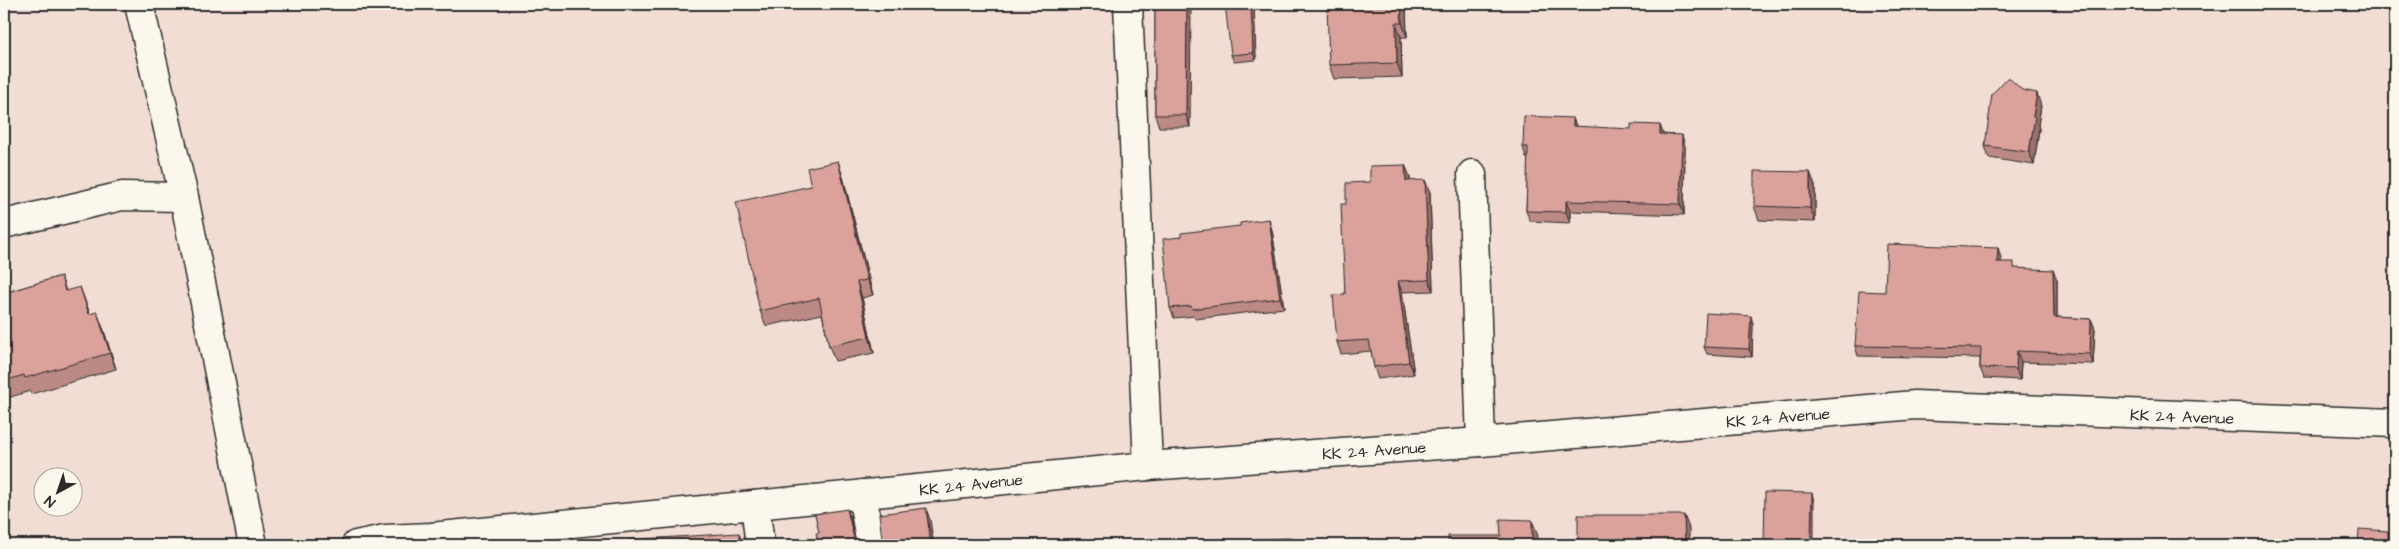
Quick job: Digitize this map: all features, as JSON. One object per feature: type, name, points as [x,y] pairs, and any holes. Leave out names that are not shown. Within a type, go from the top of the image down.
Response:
[{"type":"street","points":[[139,4],[184,197],[253,545]]},
{"type":"street","points":[[1128,4],[1148,466]]},
{"type":"street","points":[[1472,174],[1481,442]]},
{"type":"street","points":[[4,224],[122,196],[184,197]]},
{"type":"street","name":"KK 24 Avenue","points":[[356,545],[385,539],[431,541],[755,505],[1148,466],[1481,442],[1915,405],[2395,423]]},
{"type":"street","points":[[862,494],[871,545]]},
{"type":"street","points":[[755,505],[760,545]]},
{"type":"building","points":[[1155,4],[1187,4],[1186,115],[1155,115]]},
{"type":"building","points":[[1225,4],[1251,4],[1253,53],[1231,55]]},
{"type":"building","points":[[1327,4],[1401,4],[1402,23],[1396,23],[1397,63],[1329,65]]},
{"type":"building","points":[[2008,77],[2022,90],[2037,93],[2029,152],[1985,146],[1992,94]]},
{"type":"building","points":[[1524,116],[1573,118],[1573,126],[1631,129],[1631,124],[1660,125],[1660,134],[1682,135],[1680,204],[1566,201],[1566,212],[1526,211],[1528,147],[1523,147]]},
{"type":"building","points":[[838,161],[867,280],[857,282],[869,337],[829,346],[819,298],[760,311],[736,202],[811,186],[807,168]]},
{"type":"building","points":[[1405,165],[1406,181],[1425,180],[1429,280],[1398,281],[1409,362],[1374,367],[1369,340],[1337,342],[1333,295],[1345,294],[1341,204],[1346,204],[1346,183],[1370,182],[1370,166]]},
{"type":"building","points":[[1754,171],[1810,172],[1810,208],[1754,206]]},
{"type":"building","points":[[1269,219],[1280,298],[1192,309],[1191,306],[1170,308],[1163,239],[1181,237],[1181,233],[1240,226],[1240,223]]},
{"type":"building","points":[[1887,244],[1998,248],[1997,262],[2014,262],[2014,268],[2053,270],[2054,317],[2091,319],[2090,354],[2017,351],[2016,369],[1980,368],[1981,348],[1855,346],[1859,291],[1885,292]]},
{"type":"building","points":[[61,276],[65,291],[80,287],[89,314],[97,312],[110,353],[25,378],[24,375],[4,381],[4,293]]},
{"type":"building","points":[[1706,313],[1751,316],[1749,349],[1704,347]]},
{"type":"building","points":[[1765,492],[1812,493],[1811,545],[1764,545]]},
{"type":"building","points":[[926,508],[931,545],[877,545],[882,538],[879,514]]},
{"type":"building","points":[[847,509],[857,545],[782,545],[818,543],[816,533],[819,533],[815,514]]},
{"type":"building","points":[[1578,515],[1684,515],[1685,545],[1578,545]]},
{"type":"building","points":[[1500,519],[1532,520],[1532,545],[1448,545],[1448,536],[1501,536]]},
{"type":"building","points":[[2359,529],[2388,531],[2388,545],[2358,545]]},
{"type":"building","points":[[739,533],[740,545],[628,545],[628,540]]},
{"type":"building","points":[[1291,538],[1291,545],[1255,545],[1255,539]]}]
